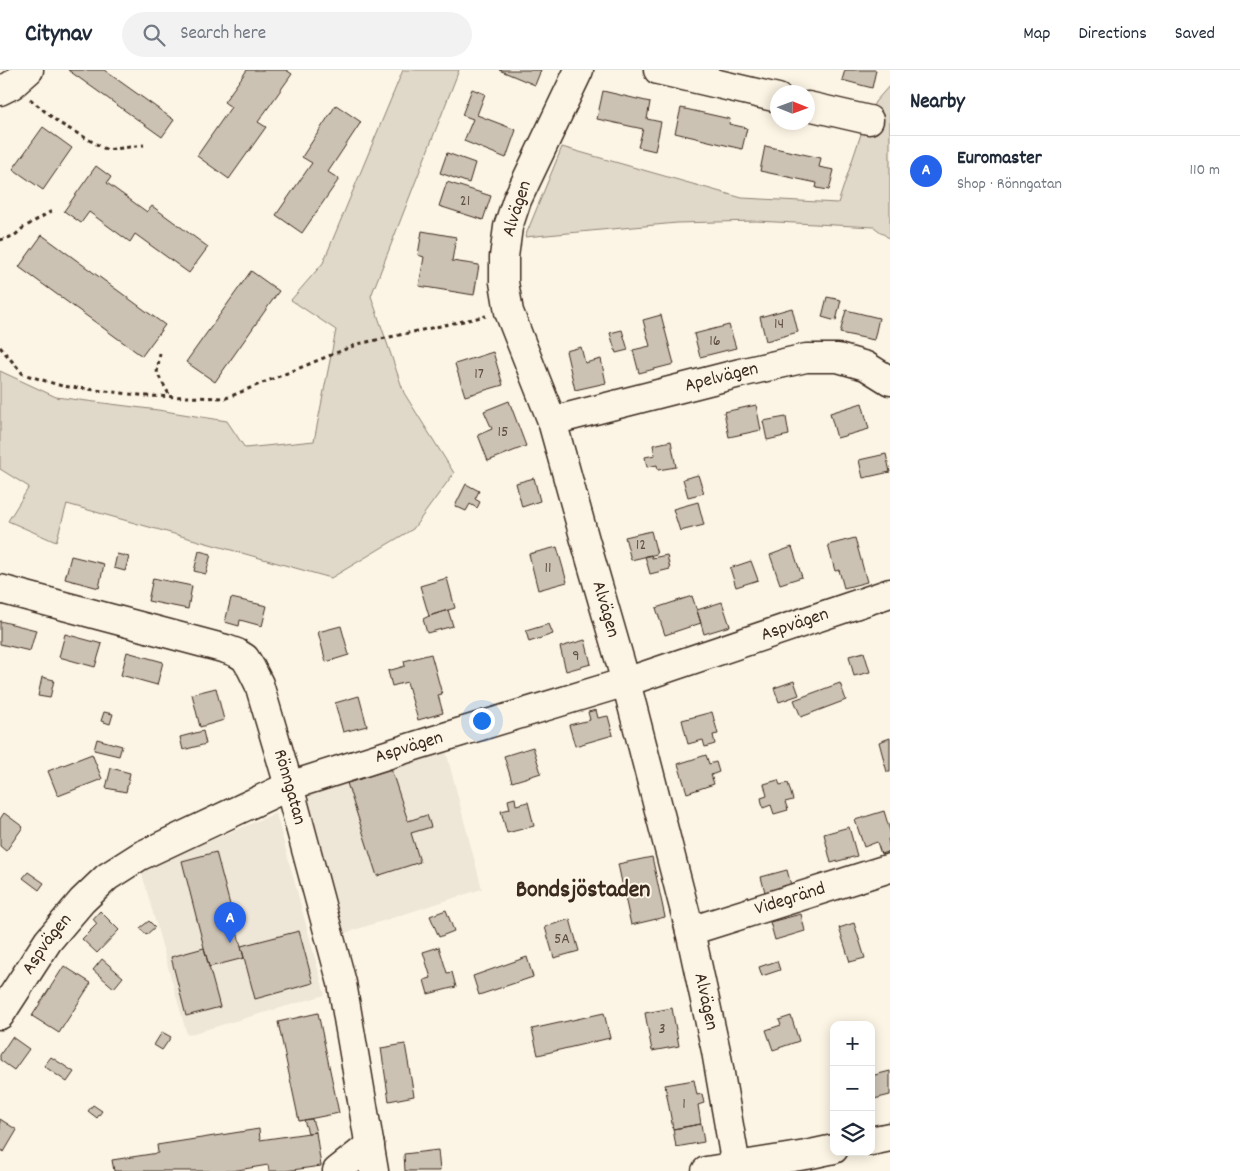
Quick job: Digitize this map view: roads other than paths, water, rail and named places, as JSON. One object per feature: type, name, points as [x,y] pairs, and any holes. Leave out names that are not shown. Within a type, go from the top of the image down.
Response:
[{"type":"street","name":"Alvägen","points":[[579,70],[517,200],[508,227],[504,256],[504,282],[508,312],[552,421],[626,682],[690,931],[716,1051],[736,1166]]},
{"type":"street","points":[[658,70],[770,96]]},
{"type":"street","points":[[815,108],[869,120]]},
{"type":"street","name":"Apelvägen","points":[[552,421],[806,358],[838,358],[866,366],[890,380]]},
{"type":"street","name":"Rönngatan","points":[[0,589],[226,649],[245,658],[252,668],[259,684],[289,786],[342,984],[372,1158]]},
{"type":"street","name":"Aspvägen","points":[[0,1014],[48,941],[82,901],[106,877],[140,856],[289,786],[626,682],[890,593]]},
{"type":"street","name":"Videgränd","points":[[690,931],[890,868]]},
{"type":"street","points":[[875,1140],[890,1137]]},
{"type":"street","points":[[706,1171],[736,1166],[803,1163],[830,1151]]},
{"type":"street","points":[[337,1171],[372,1158]]},
{"type":"place","name":"Euromaster","points":[[230,943]]},
{"type":"district","name":"Bondsjöstaden","points":[[583,891]]}]
